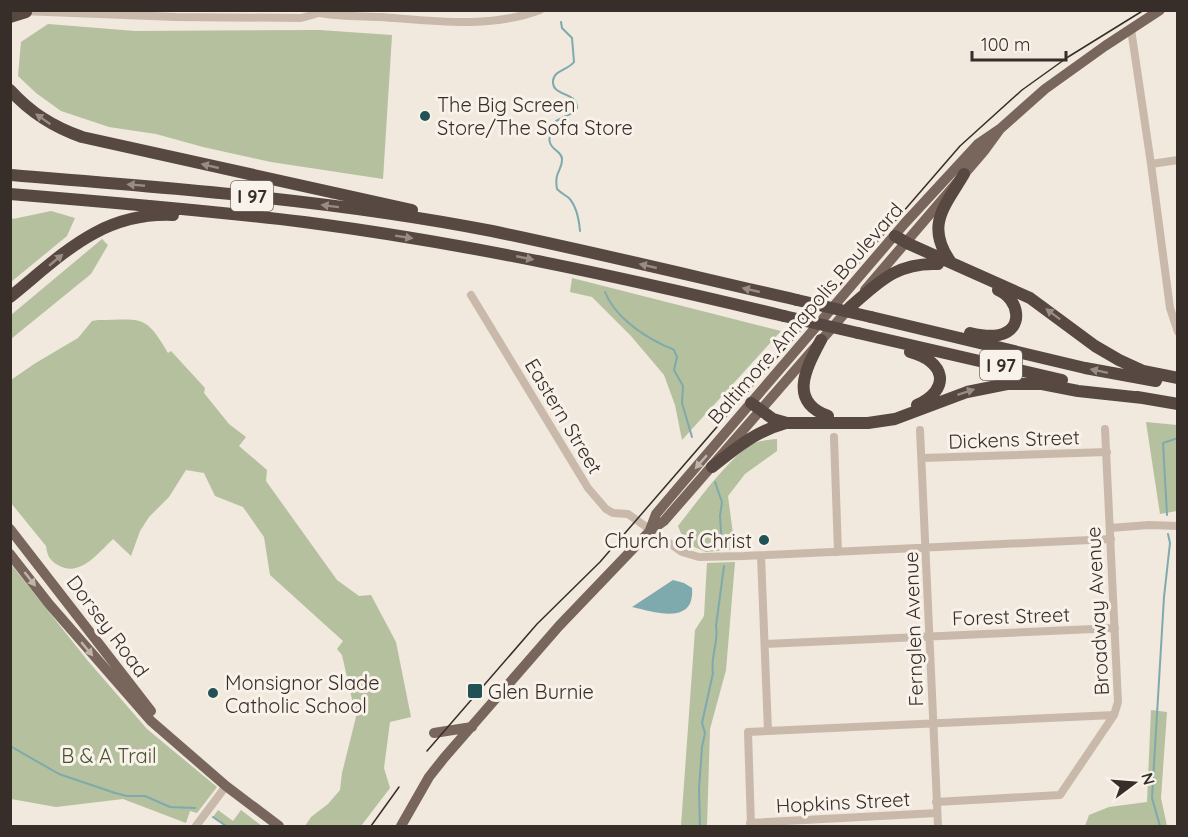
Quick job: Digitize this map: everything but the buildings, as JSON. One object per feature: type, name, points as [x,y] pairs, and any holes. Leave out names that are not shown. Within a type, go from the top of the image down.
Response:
[{"type":"highway","points":[[10,17],[26,12]]},
{"type":"highway","points":[[10,90],[53,126],[82,137],[426,212],[491,231]]},
{"type":"highway","points":[[944,263],[938,224],[944,206],[964,174]]},
{"type":"highway","name":"I 97","points":[[10,175],[252,196],[491,231],[1085,368],[1178,384]]},
{"type":"highway","name":"I 97","points":[[10,194],[193,209],[305,222],[550,263],[1143,398],[1178,404]]},
{"type":"highway","points":[[10,297],[72,246],[99,230],[124,220],[160,215],[305,222]]},
{"type":"highway","points":[[896,323],[990,336],[1002,334],[1014,324],[1016,311],[1010,297],[898,241]]},
{"type":"highway","points":[[849,308],[888,275],[899,269],[916,264],[944,263],[1030,298],[1095,346],[1119,360],[1143,371],[1178,378]]},
{"type":"highway","points":[[758,404],[775,413],[789,416],[873,416],[900,411],[928,399],[939,387],[938,370],[931,360],[858,333]]},
{"type":"highway","points":[[821,340],[805,371],[803,387],[811,405],[828,416]]},
{"type":"highway","points":[[712,467],[752,436],[769,428],[787,423],[889,421],[967,392],[1007,384],[1042,384],[1078,391],[1143,398]]},
{"type":"highway","points":[[758,404],[773,419],[787,423]]},
{"type":"main road","name":"Baltimore Annapolis Boulevard","points":[[401,826],[429,777],[554,633],[650,531],[664,521],[712,467],[758,404],[898,241],[972,150],[1000,129],[1045,89],[1158,11]]},
{"type":"main road","name":"Baltimore Annapolis Boulevard","points":[[650,531],[656,514],[821,340],[849,308],[898,241],[964,174],[1000,129]]},
{"type":"main road","name":"Dorsey Road","points":[[10,529],[145,704],[178,743]]},
{"type":"main road","name":"Dorsey Road","points":[[10,554],[111,677],[151,721],[226,786],[279,826]]},
{"type":"main road","points":[[434,733],[472,728]]},
{"type":"street","points":[[10,11],[301,18],[317,11],[484,22],[519,18],[540,10]]},
{"type":"street","points":[[1131,29],[1172,316],[1178,332]]},
{"type":"street","points":[[1151,164],[1178,160]]},
{"type":"street","name":"Eastern Street","points":[[471,295],[593,495],[606,510],[628,514],[682,552],[695,557],[761,556]]},
{"type":"street","name":"Broadway Avenue","points":[[936,802],[1060,795],[1114,715],[1118,702],[1105,429]]},
{"type":"street","name":"Fernglen Avenue","points":[[920,430],[938,826]]},
{"type":"street","points":[[834,437],[838,552]]},
{"type":"street","name":"Dickens Street","points":[[922,458],[1107,452]]},
{"type":"street","points":[[1110,528],[1149,525],[1178,526]]},
{"type":"street","points":[[768,731],[761,556],[926,546],[1110,539]]},
{"type":"street","name":"Forest Street","points":[[765,644],[1114,628]]},
{"type":"street","points":[[751,825],[748,732],[1114,715]]},
{"type":"street","points":[[196,826],[226,786]]},
{"type":"street","name":"Hopkins Street","points":[[751,825],[937,813]]},
{"type":"green space","points":[[48,24],[135,31],[319,30],[392,35],[383,179],[271,162],[156,134],[109,127],[61,111],[36,93],[18,76],[21,42]]},
{"type":"green space","points":[[51,211],[75,218],[67,236],[11,282],[11,217],[13,219]]},
{"type":"green space","points":[[102,239],[108,245],[91,274],[11,339],[11,315]]},
{"type":"green space","points":[[572,278],[781,331],[682,440],[675,405],[664,375],[631,336],[592,297],[570,292]]},
{"type":"green space","points":[[133,320],[147,325],[153,331],[168,353],[171,351],[205,388],[204,393],[229,424],[246,437],[239,446],[267,470],[266,481],[337,580],[359,596],[371,595],[396,642],[411,717],[390,722],[384,768],[390,788],[361,826],[305,826],[311,817],[328,804],[340,790],[356,717],[342,655],[337,649],[343,641],[270,575],[264,537],[243,507],[215,496],[204,473],[186,470],[169,497],[149,517],[140,531],[131,556],[113,539],[88,562],[74,568],[66,568],[51,560],[46,546],[11,503],[11,380],[78,338],[92,321]]},
{"type":"green space","points":[[1146,422],[1177,425],[1177,511],[1160,514]]},
{"type":"green space","points":[[777,439],[777,451],[745,474],[728,496],[735,549],[706,552],[685,543],[678,526],[719,475],[749,446],[761,441]]},
{"type":"green space","points":[[735,562],[726,670],[710,729],[707,826],[681,826],[695,630],[704,616],[707,563]]},
{"type":"green space","name":"B & A Trail","points":[[10,563],[88,661],[147,729],[217,787],[197,813],[190,811],[186,823],[123,799],[56,807],[11,799]]},
{"type":"green space","points":[[1151,710],[1167,712],[1161,798],[1167,826],[1085,826],[1089,815],[1109,807],[1147,802]]},
{"type":"green space","points":[[218,810],[233,821],[241,810],[262,826],[226,826],[213,817]]},
{"type":"water","points":[[673,580],[692,588],[691,600],[687,608],[672,614],[632,607]]},
{"type":"waterway","points":[[561,22],[562,28],[572,38],[574,62],[559,72],[553,81],[556,90],[573,99],[577,108],[556,121],[549,138],[550,144],[562,160],[557,175],[557,189],[574,205],[580,231]]},
{"type":"waterway","points":[[605,292],[614,308],[636,329],[674,350],[677,357],[674,370],[683,386],[682,403],[692,437]]},
{"type":"waterway","points":[[1167,515],[1163,443],[1178,438]]},
{"type":"waterway","points":[[715,482],[722,502],[720,516],[722,547]]},
{"type":"waterway","points":[[1160,826],[1152,798],[1164,597],[1170,543],[1168,534]]},
{"type":"waterway","points":[[700,826],[699,789],[705,733],[702,723],[713,673],[716,626],[724,566]]},
{"type":"waterway","points":[[10,746],[59,774],[115,793],[145,796],[170,807],[195,808]]},
{"type":"waterway","points":[[213,817],[226,826]]},
{"type":"tram line","points":[[427,751],[537,624],[600,562],[960,146],[1022,90],[1068,57],[1144,10]]},
{"type":"tram line","points":[[371,826],[399,787]]},
{"type":"place","name":"The Big Screen Store/The Sofa Store","points":[[425,116]]},
{"type":"place","name":"Church of Christ","points":[[764,540]]},
{"type":"place","name":"Glen Burnie","points":[[475,691]]},
{"type":"place","name":"Monsignor Slade Catholic School","points":[[213,693]]}]
